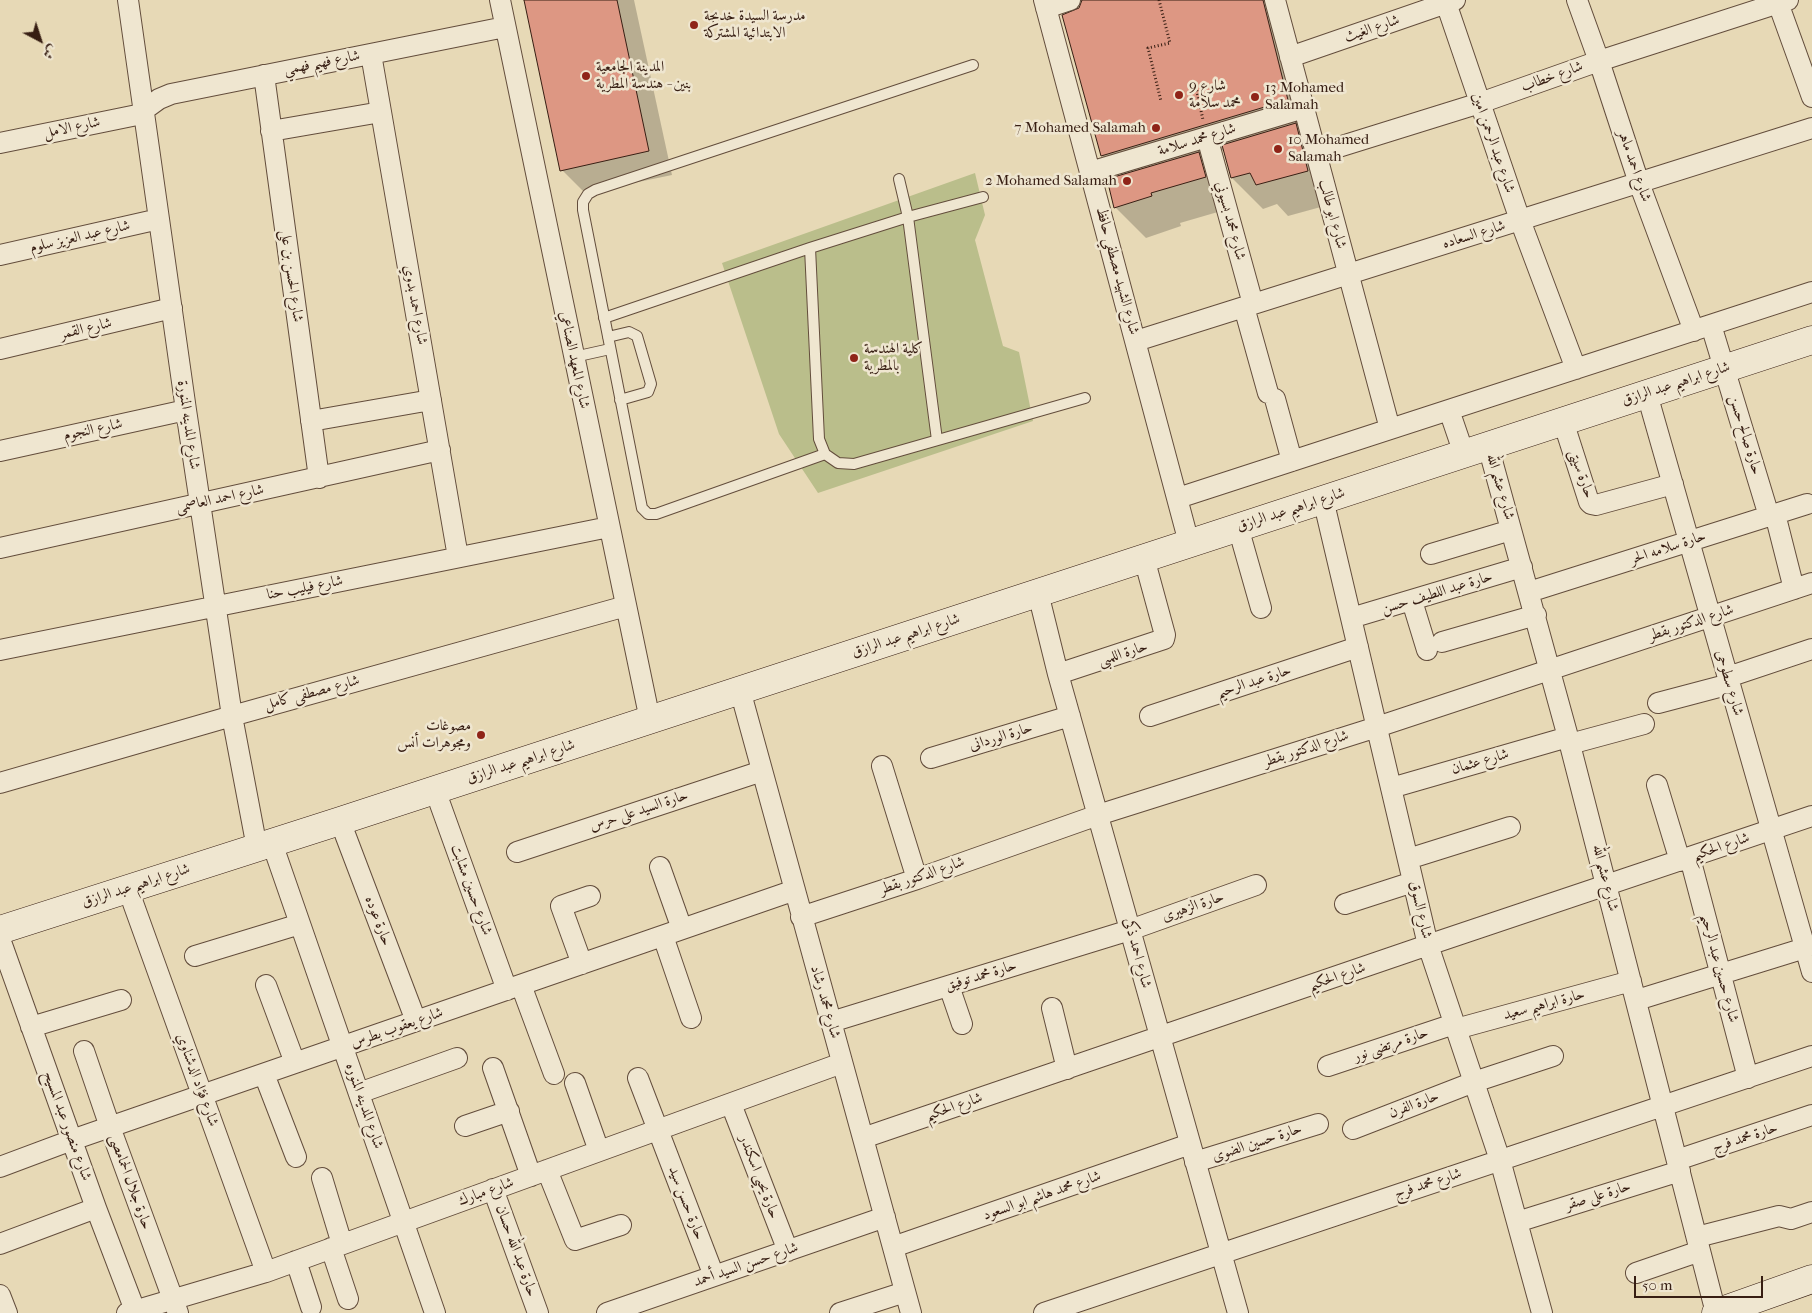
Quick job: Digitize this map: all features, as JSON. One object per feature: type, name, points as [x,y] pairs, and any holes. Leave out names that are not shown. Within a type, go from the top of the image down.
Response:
[{"type":"main road","name":"شارع ابراهيم عبد الرازق","points":[[0,930],[340,821],[1812,340]]},
{"type":"main road","points":[[1716,1313],[1754,1306],[1812,1279]]},
{"type":"street","name":"شارع المدينه المنورة","points":[[128,0],[186,410],[232,716],[265,845]]},
{"type":"street","name":"شارع المعهد الصناعي","points":[[500,0],[650,720]]},
{"type":"street","points":[[1045,4],[1070,0]]},
{"type":"street","name":"شارع ابو طالب","points":[[1275,0],[1390,429]]},
{"type":"street","name":"شارع احمد ماهر","points":[[1577,0],[1639,183],[1702,328]]},
{"type":"street","name":"شارع الغيث","points":[[1290,57],[1448,1]]},
{"type":"street","name":"شارع عبد الرحمن امين","points":[[1448,1],[1520,220],[1576,369]]},
{"type":"street","points":[[1782,1],[1812,97]]},
{"type":"street","name":"شارع خطاب","points":[[1316,154],[1480,103],[1599,61],[1782,1]]},
{"type":"street","name":"شارع الشهيد مصطفي حافظ","points":[[1045,4],[1189,543]]},
{"type":"street","name":"شارع فهيم فهمي","points":[[144,111],[159,99],[171,94],[505,27]]},
{"type":"street","name":"شارع احمد بدوي","points":[[371,54],[458,557]]},
{"type":"street","name":"شارع الحسن بن على","points":[[264,75],[319,478]]},
{"type":"street","name":"شارع محمد سلامة","points":[[1090,172],[1304,108]]},
{"type":"street","name":"شارع الامل","points":[[0,143],[137,115],[144,111]]},
{"type":"street","points":[[271,131],[381,112]]},
{"type":"street","name":"شارع السعاده","points":[[1136,341],[1812,128]]},
{"type":"street","name":"شارع محمد بسيوني","points":[[1207,137],[1272,396],[1292,461]]},
{"type":"street","name":"شارع عبد العزيز سلوم","points":[[0,255],[159,219]]},
{"type":"street","points":[[1178,498],[1812,292]]},
{"type":"street","name":"شارع القمر","points":[[0,349],[172,308]]},
{"type":"street","name":"حارة صالح حسن","points":[[1702,328],[1725,368],[1772,515],[1803,586]]},
{"type":"street","name":"شارع سطوحى","points":[[1647,394],[1812,972]]},
{"type":"street","points":[[311,421],[431,400]]},
{"type":"street","name":"شارع النجوم","points":[[0,451],[186,410]]},
{"type":"street","name":"شارع عشم الله","points":[[1449,410],[1476,450],[1512,530],[1632,980],[1716,1313]]},
{"type":"street","name":"حارة سيتى","points":[[1563,421],[1591,504],[1596,505],[1672,484]]},
{"type":"street","name":"شارع احمد العاصمى","points":[[0,548],[440,450]]},
{"type":"street","name":"شارع السوق","points":[[1323,499],[1428,945],[1500,1160],[1542,1313]]},
{"type":"street","name":"حارة سلامه الحر","points":[[1529,592],[1807,504]]},
{"type":"street","name":"شارع فيليب حنا","points":[[0,650],[609,526]]},
{"type":"street","points":[[1238,527],[1261,608]]},
{"type":"street","points":[[1431,554],[1512,530]]},
{"type":"street","name":"حارة اللمبى","points":[[1058,674],[1164,639],[1165,634],[1144,558]]},
{"type":"street","name":"حارة عبد اللطيف حسن","points":[[1351,618],[1522,567]]},
{"type":"street","name":"شارع الدكتور بقطر","points":[[802,917],[1098,815],[1377,727],[1803,586]]},
{"type":"street","name":"شارع احمد ذكى","points":[[1038,593],[1058,674],[1238,1313]]},
{"type":"street","points":[[1412,600],[1435,646],[1536,615]]},
{"type":"street","name":"شارع مصطفى كامل","points":[[0,783],[626,606]]},
{"type":"street","name":"حارة عبد الرحيم","points":[[1150,716],[1358,648]]},
{"type":"street","points":[[1658,703],[1729,680],[1812,649]]},
{"type":"street","name":"شارع محمد رشاد","points":[[740,690],[911,1313]]},
{"type":"street","name":"حارة الوردانى","points":[[931,758],[1070,716]]},
{"type":"street","name":"شارع عثمان","points":[[1391,788],[1569,740],[1644,724]]},
{"type":"street","points":[[882,766],[916,879]]},
{"type":"street","name":"حارة السيد على حرس","points":[[516,852],[762,771]]},
{"type":"street","name":"شارع حسين عبد الرحيم","points":[[1657,785],[1685,859],[1721,974],[1748,1078]]},
{"type":"street","name":"شارع حسين مشابت","points":[[435,790],[514,987],[554,1074]]},
{"type":"street","name":"شارع الحكيم","points":[[863,1138],[1812,816]]},
{"type":"street","name":"حارة عوده","points":[[340,821],[416,1021]]},
{"type":"street","points":[[1408,859],[1510,828]]},
{"type":"street","name":"شارع المدينه المنوره","points":[[265,845],[300,924],[435,1313]]},
{"type":"street","points":[[660,867],[691,1018]]},
{"type":"street","points":[[1345,904],[1413,882]]},
{"type":"street","name":"حارة الزهيرى","points":[[1130,930],[1256,885]]},
{"type":"street","name":"شارع فؤاد الدشناوي","points":[[128,889],[266,1272]]},
{"type":"street","name":"شارع يعقوب بطرس","points":[[0,1166],[795,890]]},
{"type":"street","points":[[582,964],[561,906],[590,896]]},
{"type":"street","points":[[194,956],[300,924]]},
{"type":"street","name":"حارة محمد توفيق","points":[[831,1022],[1130,930]]},
{"type":"street","name":"شارع منصور عبد المسيح","points":[[0,939],[133,1312]]},
{"type":"street","points":[[1636,1000],[1805,948]]},
{"type":"street","name":"حارة ابراهيم سعيد","points":[[1455,1026],[1632,980]]},
{"type":"street","points":[[266,985],[295,1063]]},
{"type":"street","points":[[949,986],[962,1024]]},
{"type":"street","points":[[31,1027],[121,1000]]},
{"type":"street","points":[[1052,1008],[1067,1069]]},
{"type":"street","name":"حارة مرتضى نور","points":[[1328,1066],[1455,1026]]},
{"type":"street","name":"حارة جلال الحمامصى","points":[[84,1051],[176,1306]]},
{"type":"street","name":"حارة الفرن","points":[[1354,1129],[1474,1082],[1554,1056]]},
{"type":"street","name":"شارع محمد فرج","points":[[1044,1313],[1812,1056]]},
{"type":"street","points":[[359,1093],[456,1058]]},
{"type":"street","name":"شارع مبارك","points":[[133,1312],[176,1306],[336,1246],[842,1063]]},
{"type":"street","points":[[494,1068],[509,1111],[539,1173],[575,1240],[621,1225]]},
{"type":"street","points":[[264,1074],[296,1157]]},
{"type":"street","name":"حارة حسن سيد","points":[[638,1078],[714,1276]]},
{"type":"street","points":[[574,1083],[599,1151]]},
{"type":"street","name":"حارة يحيى اسكندر","points":[[731,1104],[788,1251]]},
{"type":"street","points":[[466,1126],[509,1111]]},
{"type":"street","name":"حارة محمد فرج","points":[[1679,1166],[1812,1116]]},
{"type":"street","name":"حارة حسين الضوى","points":[[1193,1153],[1318,1124]]},
{"type":"street","name":"شارع محمد هاشم ابو السعود","points":[[893,1247],[1193,1153]]},
{"type":"street","name":"حارة على صقر","points":[[1517,1222],[1679,1166]]},
{"type":"street","points":[[322,1178],[348,1300]]},
{"type":"street","name":"حارة عبد الله حسان","points":[[493,1190],[538,1313]]},
{"type":"street","points":[[0,1244],[96,1208]]},
{"type":"street","points":[[1636,1273],[1698,1244],[1779,1216],[1791,1219],[1812,1212]]},
{"type":"street","name":"شارع حسن السيد أحمد","points":[[607,1313],[884,1217]]},
{"type":"street","points":[[296,1261],[311,1307]]},
{"type":"street","points":[[840,1313],[905,1292]]},
{"type":"street","points":[[0,1294],[7,1313]]},
{"type":"lane","points":[[825,454],[656,514],[648,514],[642,508],[583,210],[583,202],[588,194],[595,190],[973,66]]},
{"type":"lane","points":[[899,179],[908,216],[937,440]]},
{"type":"lane","points":[[604,318],[908,216],[983,196]]},
{"type":"lane","points":[[810,248],[819,439],[825,454],[838,463],[854,464],[1085,398]]},
{"type":"lane","points":[[608,337],[629,332],[637,336],[651,384],[648,392],[620,400]]},
{"type":"lane","points":[[574,357],[610,349]]},
{"type":"path","points":[[1159,0],[1170,43],[1148,48],[1161,101]]},
{"type":"path","points":[[1196,87],[1207,137]]},
{"type":"green space","points":[[975,173],[985,215],[975,240],[1003,346],[1019,352],[1033,421],[818,493],[779,434],[722,263]]},
{"type":"building","name":"المدينة الجامعية بنين - هندسة المطرية","points":[[524,0],[617,0],[649,151],[560,171]]},
{"type":"building","points":[[1082,0],[1263,0],[1288,100],[1101,156],[1062,15],[1079,8]]},
{"type":"building","name":"10 Mohamed Salamah","points":[[1296,123],[1308,171],[1256,185],[1250,173],[1231,178],[1222,145]]},
{"type":"building","points":[[1199,152],[1206,177],[1151,193],[1152,196],[1114,208],[1107,179]]},
{"type":"place","name":"مدرسة السيدة خديجة الابتدائية المشتركة","points":[[694,25]]},
{"type":"place","name":"المدينة الجامعية بنين - هندسة المطرية","points":[[586,76]]},
{"type":"place","name":"9 شارع محمد سلامة","points":[[1179,95]]},
{"type":"place","name":"13 Mohamed Salamah","points":[[1255,97]]},
{"type":"place","name":"7 Mohamed Salamah","points":[[1156,128]]},
{"type":"place","name":"10 Mohamed Salamah","points":[[1278,149]]},
{"type":"place","name":"2 Mohamed Salamah","points":[[1127,181]]},
{"type":"place","name":"كلية الهندسة بالمطرية","points":[[854,358]]},
{"type":"place","name":"مصوغات ومجوهرات أنس","points":[[481,735]]}]
